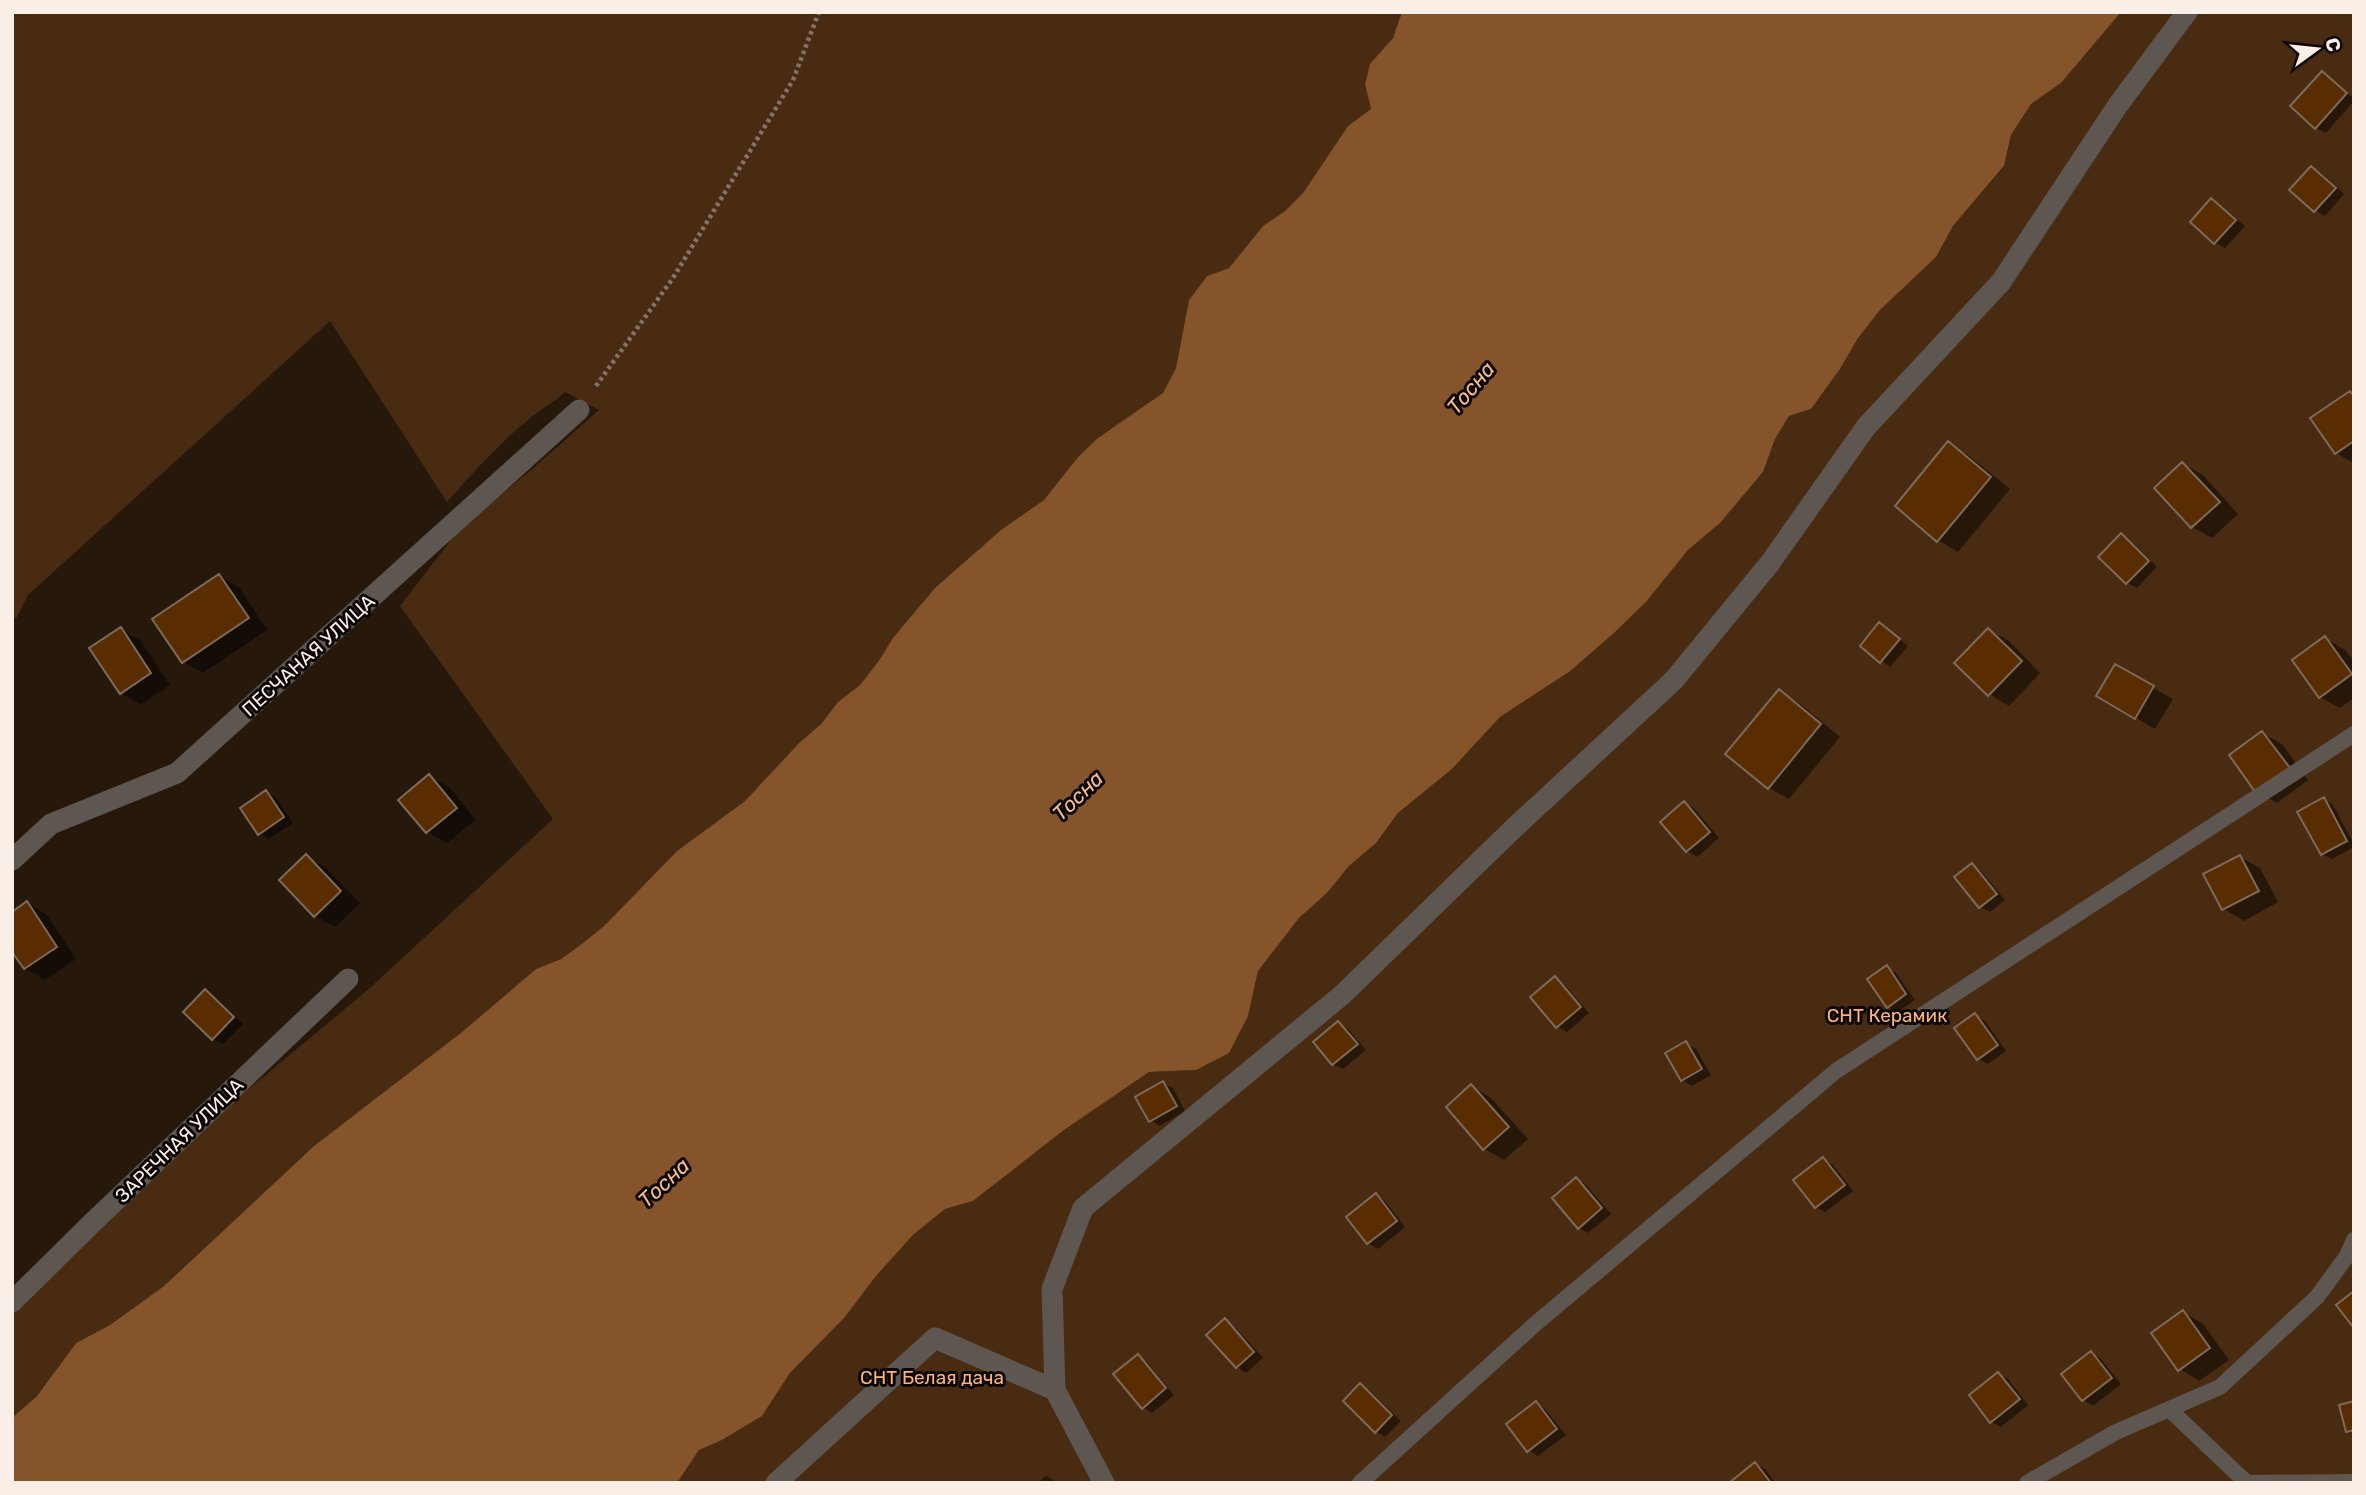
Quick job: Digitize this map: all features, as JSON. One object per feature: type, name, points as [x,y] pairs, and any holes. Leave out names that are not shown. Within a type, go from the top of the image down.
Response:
[{"type":"street","points":[[1104,1483],[1055,1390],[1052,1289],[1083,1208],[1342,995],[1514,828],[1674,680],[1770,562],[1866,427],[2001,282],[2118,105],[2187,12]]},
{"type":"street","name":"ПЕСЧАНАЯ УЛИЦА","points":[[12,860],[51,824],[177,774],[579,410]]},
{"type":"street","name":"ЗАРЕЧНАЯ УЛИЦА","points":[[12,1302],[348,979]]},
{"type":"street","points":[[776,1483],[935,1338],[1055,1390]]},
{"type":"lane","points":[[1360,1483],[1534,1325],[1836,1071],[2354,734]]},
{"type":"lane","points":[[2026,1483],[2116,1432],[2220,1387],[2317,1297],[2347,1256],[2354,1240]]},
{"type":"lane","points":[[2170,1410],[2247,1483],[2354,1482]]},
{"type":"path","points":[[579,410],[673,278],[793,80],[819,12]]},
{"type":"green space","points":[[12,12],[1402,12],[1394,36],[1367,75],[1371,109],[1348,126],[1303,193],[1285,211],[1263,226],[1229,268],[1207,276],[1189,300],[1176,368],[1163,393],[1122,422],[1044,500],[981,547],[893,638],[860,685],[838,702],[821,724],[799,743],[745,801],[677,851],[604,926],[583,943],[561,959],[536,969],[462,1032],[314,1146],[164,1286],[110,1325],[76,1343],[37,1396],[12,1418],[12,1313],[164,1160],[371,987],[553,819],[400,606],[462,526],[599,410],[565,392],[507,438],[447,502],[330,321],[28,595],[17,617],[12,619]]},
{"type":"green space","name":"СНТ Керамик","points":[[2121,12],[2354,12],[2354,1483],[677,1483],[699,1450],[722,1440],[762,1416],[790,1373],[845,1317],[876,1276],[913,1235],[945,1209],[973,1201],[1064,1130],[1149,1072],[1196,1070],[1248,1016],[1258,971],[1299,918],[1327,893],[1349,866],[1376,843],[1398,813],[1452,769],[1500,717],[1569,672],[1613,634],[1646,602],[1688,550],[1720,523],[1763,472],[1775,439],[1789,416],[1811,409],[1880,310],[1936,257],[1953,226],[2004,167],[2011,135],[2031,104],[2061,83]]},
{"type":"water","name":"Тосна","points":[[1402,12],[2121,12],[2061,83],[2031,104],[2011,135],[2004,166],[1953,226],[1936,257],[1880,310],[1811,409],[1789,416],[1775,439],[1763,472],[1720,523],[1688,550],[1646,602],[1613,634],[1569,672],[1500,717],[1452,769],[1398,813],[1376,843],[1349,866],[1327,893],[1299,918],[1258,971],[1248,1016],[1229,1053],[1196,1070],[1149,1072],[1064,1130],[973,1201],[945,1209],[913,1235],[876,1276],[845,1317],[790,1373],[762,1416],[722,1440],[699,1450],[677,1483],[12,1483],[12,1418],[37,1396],[76,1343],[110,1325],[164,1286],[314,1146],[462,1032],[536,969],[561,959],[604,926],[677,851],[745,801],[799,743],[821,724],[838,702],[860,685],[893,638],[935,588],[1001,530],[1044,500],[1079,456],[1098,438],[1163,393],[1176,368],[1189,300],[1207,276],[1229,268],[1263,226],[1285,211],[1303,193],[1348,126],[1371,109],[1365,84],[1370,64],[1393,38]]},
{"type":"building","points":[[2322,71],[2347,93],[2315,129],[2290,106]]},
{"type":"building","points":[[2311,166],[2336,188],[2314,212],[2289,190]]},
{"type":"building","points":[[2211,198],[2236,220],[2214,244],[2190,222]]},
{"type":"building","points":[[2350,391],[2354,396],[2354,441],[2335,454],[2310,418]]},
{"type":"building","points":[[1948,441],[1991,477],[1937,542],[1895,506]]},
{"type":"building","points":[[2182,462],[2220,502],[2191,528],[2154,488]]},
{"type":"building","points":[[2121,533],[2149,561],[2126,584],[2098,557]]},
{"type":"building","points":[[219,574],[249,618],[182,663],[152,619]]},
{"type":"building","points":[[1879,622],[1900,639],[1880,663],[1860,646]]},
{"type":"building","points":[[121,627],[151,673],[120,694],[89,648]]},
{"type":"building","points":[[1988,628],[2022,661],[1988,696],[1954,663]]},
{"type":"building","points":[[2325,636],[2352,674],[2319,698],[2292,660]]},
{"type":"building","points":[[2115,664],[2154,686],[2135,719],[2096,696]]},
{"type":"building","points":[[1779,689],[1821,724],[1768,789],[1725,754]]},
{"type":"building","points":[[2262,731],[2290,768],[2256,793],[2229,755]]},
{"type":"building","points":[[429,774],[457,808],[426,833],[398,800]]},
{"type":"building","points":[[266,790],[284,817],[258,835],[240,808]]},
{"type":"building","points":[[2324,797],[2347,841],[2321,855],[2297,812]]},
{"type":"building","points":[[1684,801],[1710,832],[1686,852],[1660,822]]},
{"type":"building","points":[[306,854],[341,891],[314,917],[279,880]]},
{"type":"building","points":[[2240,855],[2259,891],[2222,910],[2203,874]]},
{"type":"building","points":[[1972,863],[1997,894],[1979,908],[1954,877]]},
{"type":"building","points":[[27,901],[57,947],[24,969],[12,952],[12,912]]},
{"type":"building","points":[[1887,965],[1906,994],[1887,1008],[1867,979]]},
{"type":"building","points":[[1555,976],[1581,1007],[1556,1028],[1530,997]]},
{"type":"building","points":[[205,989],[234,1017],[212,1040],[183,1012]]},
{"type":"building","points":[[1975,1013],[1998,1045],[1977,1060],[1954,1028]]},
{"type":"building","points":[[1338,1021],[1358,1044],[1332,1065],[1313,1042]]},
{"type":"building","points":[[1686,1041],[1702,1069],[1681,1081],[1665,1053]]},
{"type":"building","points":[[1163,1081],[1177,1106],[1149,1122],[1135,1097]]},
{"type":"building","points":[[1471,1084],[1509,1127],[1483,1150],[1446,1107]]},
{"type":"building","points":[[1823,1157],[1845,1185],[1815,1208],[1793,1180]]},
{"type":"building","points":[[1576,1177],[1602,1208],[1578,1229],[1552,1198]]},
{"type":"building","points":[[1376,1193],[1397,1221],[1367,1244],[1346,1217]]},
{"type":"building","points":[[2354,1291],[2354,1328],[2336,1305]]},
{"type":"building","points":[[2183,1310],[2210,1348],[2178,1371],[2151,1333]]},
{"type":"building","points":[[1225,1318],[1254,1352],[1236,1368],[1206,1335]]},
{"type":"building","points":[[2091,1351],[2112,1378],[2082,1401],[2061,1374]]},
{"type":"building","points":[[1138,1354],[1166,1388],[1142,1409],[1113,1374]]},
{"type":"building","points":[[1998,1372],[2020,1399],[1990,1423],[1969,1395]]},
{"type":"building","points":[[1360,1383],[1392,1415],[1375,1433],[1343,1401]]},
{"type":"building","points":[[1536,1401],[1557,1429],[1527,1452],[1506,1424]]},
{"type":"building","points":[[2354,1401],[2354,1430],[2346,1432],[2339,1405]]},
{"type":"building","points":[[1755,1462],[1771,1483],[1729,1483]]},
{"type":"park label","name":"СНТ Белая дача","points":[[932,1377]]}]
